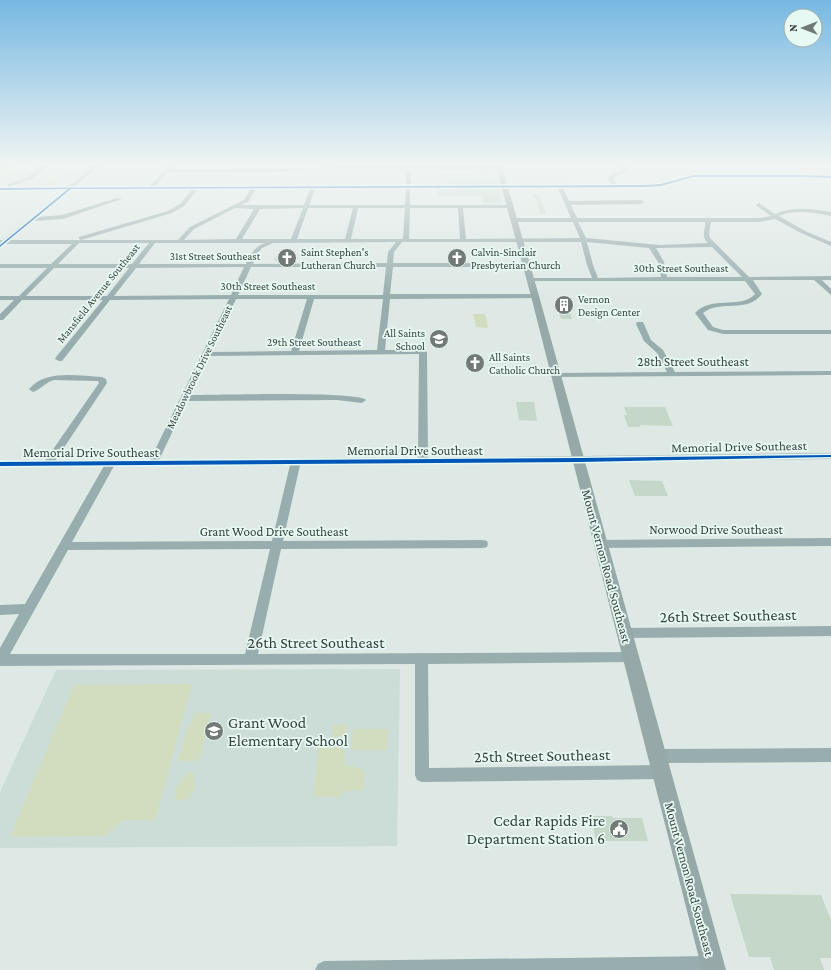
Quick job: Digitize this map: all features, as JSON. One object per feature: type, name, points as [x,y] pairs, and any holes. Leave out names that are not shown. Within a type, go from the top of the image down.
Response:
[{"type":"main road","name":"Mount Vernon Road Southeast","points":[[512,208],[713,967]]},
{"type":"street","points":[[1,243],[46,208]]},
{"type":"street","points":[[34,218],[63,217],[90,208]]},
{"type":"street","points":[[0,318],[54,266],[75,242],[170,212],[176,208]]},
{"type":"street","points":[[180,241],[192,228],[233,208]]},
{"type":"street","points":[[238,241],[257,208]]},
{"type":"street","points":[[293,241],[305,208]]},
{"type":"street","points":[[348,240],[355,208]]},
{"type":"street","points":[[381,353],[391,252],[404,240],[408,208]]},
{"type":"street","points":[[460,208],[463,240]]},
{"type":"street","points":[[570,208],[584,240],[590,265],[596,280]]},
{"type":"street","points":[[763,208],[775,217],[813,238],[831,244]]},
{"type":"street","points":[[515,220],[759,220],[793,211],[814,211],[831,214]]},
{"type":"street","points":[[707,220],[709,223],[706,234],[707,238],[728,258],[759,294],[751,301],[744,303],[701,310],[699,313],[707,326],[713,330],[729,333],[831,332]]},
{"type":"street","points":[[1,243],[348,240],[584,240],[681,247],[712,244]]},
{"type":"street","name":"Mansfield Avenue Southeast","points":[[59,359],[154,241]]},
{"type":"street","name":"Meadowbrook Drive Southeast","points":[[153,463],[255,252],[260,247],[278,241]]},
{"type":"street","points":[[651,246],[658,254],[663,266],[664,279]]},
{"type":"street","name":"31st Street Southeast","points":[[0,266],[527,265]]},
{"type":"street","points":[[816,278],[831,293]]},
{"type":"street","name":"30th Street Southeast","points":[[531,280],[831,278]]},
{"type":"street","name":"30th Street Southeast","points":[[0,298],[535,296]]},
{"type":"street","points":[[294,353],[311,297]]},
{"type":"street","points":[[640,324],[648,341],[660,352],[672,374]]},
{"type":"street","name":"29th Street Southeast","points":[[205,354],[423,352],[423,460]]},
{"type":"street","name":"28th Street Southeast","points":[[556,375],[831,373]]},
{"type":"street","points":[[33,389],[45,380],[54,378],[102,379],[103,383],[48,463]]},
{"type":"street","points":[[184,398],[337,397],[362,400]]},
{"type":"street","name":"Memorial Drive Southeast","points":[[1,465],[48,463],[579,460],[831,456]]},
{"type":"street","points":[[250,659],[296,462]]},
{"type":"street","points":[[1,659],[111,463]]},
{"type":"street","name":"Norwood Drive Southeast","points":[[601,544],[831,542]]},
{"type":"street","name":"Grant Wood Drive Southeast","points":[[65,546],[483,544]]},
{"type":"street","points":[[0,610],[29,609]]},
{"type":"street","name":"26th Street Southeast","points":[[625,633],[831,631]]},
{"type":"street","name":"26th Street Southeast","points":[[1,659],[631,657]]},
{"type":"street","name":"25th Street Southeast","points":[[421,658],[422,775],[831,755]]},
{"type":"street","points":[[324,970],[713,967]]},
{"type":"shaded area","name":"Grant Wood Elementary School","points":[[400,669],[397,846],[0,848],[0,792],[56,670]]},
{"type":"green space","points":[[473,314],[485,314],[488,328],[476,327]]},
{"type":"green space","points":[[192,684],[155,820],[124,820],[105,836],[10,837],[74,685]]},
{"type":"green space","points":[[195,713],[211,713],[199,761],[178,761],[188,726],[191,726]]},
{"type":"green space","points":[[333,725],[347,725],[346,737],[332,737]]},
{"type":"green space","points":[[353,729],[388,729],[387,750],[351,750]]},
{"type":"green space","points":[[319,740],[332,742],[345,751],[344,765],[361,768],[365,775],[363,790],[343,791],[342,797],[313,797]]},
{"type":"green space","points":[[192,771],[195,781],[191,796],[187,799],[176,800],[175,796],[179,784],[185,776]]},
{"type":"building","points":[[538,208],[544,208],[546,213],[541,215]]},
{"type":"building","points":[[276,256],[292,256],[290,261],[274,261]]},
{"type":"building","points":[[556,304],[567,304],[572,319],[561,319]]},
{"type":"building","points":[[516,402],[534,402],[537,421],[519,420]]},
{"type":"building","points":[[624,407],[665,407],[673,426],[640,425],[640,427],[628,427],[624,415],[627,415]]},
{"type":"building","points":[[629,480],[662,481],[668,496],[635,496]]},
{"type":"building","name":"Cedar Rapids Fire Department Station 6","points":[[591,816],[642,818],[648,841],[596,841]]},
{"type":"building","points":[[730,894],[821,895],[831,920],[831,958],[820,958],[824,970],[774,970],[770,957],[749,957]]},
{"type":"cycle path","points":[[0,246],[46,208]]},
{"type":"cycle path","points":[[0,464],[579,460],[831,456]]},
{"type":"place","name":"Saint Stephen's Lutheran Church","points":[[287,258]]},
{"type":"place","name":"Calvin-Sinclair Presbyterian Church","points":[[457,258]]},
{"type":"place","name":"Vernon Design Center","points":[[564,305]]},
{"type":"place","name":"All Saints School","points":[[439,339]]},
{"type":"place","name":"All Saints Catholic Church","points":[[475,363]]},
{"type":"place","name":"Grant Wood Elementary School","points":[[214,731]]},
{"type":"place","name":"Cedar Rapids Fire Department Station 6","points":[[619,829]]}]
